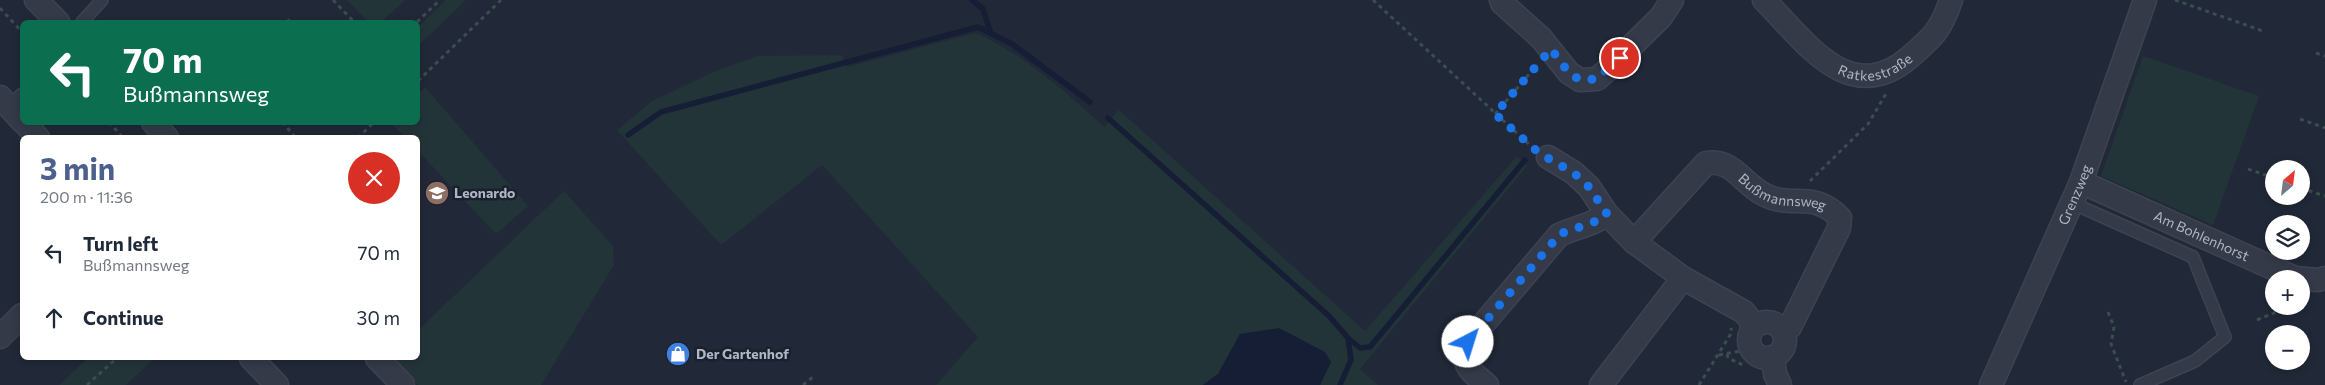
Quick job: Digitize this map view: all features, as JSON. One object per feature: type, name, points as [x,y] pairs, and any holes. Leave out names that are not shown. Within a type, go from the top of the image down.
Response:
[{"type":"street","points":[[36,0],[56,20]]},
{"type":"street","points":[[1501,0],[1551,49],[1569,73],[1580,80],[1596,79],[1661,17],[1672,0]]},
{"type":"street","name":"Ratkestraße","points":[[1764,0],[1825,62],[1844,73],[1862,77],[1890,72],[1935,35],[1945,20],[1951,0]]},
{"type":"street","name":"Grenzweg","points":[[1991,385],[2081,182],[2145,0]]},
{"type":"street","points":[[156,125],[164,135]]},
{"type":"street","points":[[1548,157],[1574,173],[1589,187],[1607,214],[1634,242],[1683,278],[1744,312],[1756,326]]},
{"type":"street","name":"Bußmannsweg","points":[[1634,242],[1706,163],[1726,164],[1751,187],[1778,200],[1818,202],[1830,207],[1840,218],[1839,228],[1790,327],[1783,331],[1784,346],[1773,357]]},
{"type":"street","name":"Am Bohlenhorst","points":[[2081,182],[2295,278],[2318,280],[2325,278]]},
{"type":"street","points":[[1487,385],[1467,367],[1464,358],[1468,342],[1560,234],[1598,222],[1607,214]]},
{"type":"street","points":[[1601,385],[1683,278]]},
{"type":"street","points":[[0,337],[20,317]]},
{"type":"street","points":[[1780,385],[1775,374],[1773,357],[1745,358],[1749,337],[1756,326],[1765,322],[1775,324],[1783,331]]},
{"type":"street","points":[[253,360],[277,385]]},
{"type":"street","points":[[379,360],[403,385]]},
{"type":"lane","points":[[84,20],[102,0]]},
{"type":"lane","points":[[2072,203],[2193,257],[2225,337],[2195,361],[2140,385]]},
{"type":"path","points":[[333,0],[352,20]]},
{"type":"path","points":[[418,20],[440,0]]},
{"type":"path","points":[[420,79],[501,0]]},
{"type":"path","points":[[1374,0],[1495,114],[1539,153],[1548,157]]},
{"type":"path","points":[[2175,0],[2263,31]]},
{"type":"path","points":[[0,8],[20,30]]},
{"type":"path","points":[[1495,114],[1551,49]]},
{"type":"path","points":[[2316,53],[2325,56]]},
{"type":"path","points":[[1816,177],[1868,124],[1891,83],[1890,72]]},
{"type":"path","points":[[2300,119],[2325,128]]},
{"type":"path","points":[[111,125],[120,135]]},
{"type":"path","points":[[285,125],[293,135]]},
{"type":"path","points":[[361,135],[371,125]]},
{"type":"path","points":[[2248,169],[2265,175]]},
{"type":"path","points":[[2310,191],[2325,196]]},
{"type":"path","points":[[2108,312],[2114,327],[2111,344],[2128,385]]},
{"type":"path","points":[[2257,320],[2269,315]]},
{"type":"path","points":[[1699,385],[1732,332],[1731,326]]},
{"type":"path","points":[[1718,355],[1727,354],[1745,358],[1740,364],[1728,358],[1727,354]]},
{"type":"path","points":[[87,385],[116,360]]},
{"type":"path","points":[[803,385],[813,377]]},
{"type":"shaded area","points":[[347,0],[405,0],[383,20],[366,20]]},
{"type":"shaded area","points":[[446,0],[466,0],[420,44],[420,25]]},
{"type":"shaded area","points":[[975,33],[1008,50],[1043,74],[1104,127],[1119,110],[1365,331],[1517,156],[1527,166],[1360,369],[1378,385],[1320,385],[1331,362],[1240,334],[1218,374],[1203,385],[936,385],[978,337],[822,165],[721,245],[617,130],[652,101],[718,70],[758,56],[842,55],[847,67]]},
{"type":"shaded area","points":[[2143,56],[2259,96],[2213,225],[2101,176]]},
{"type":"shaded area","points":[[425,87],[528,206],[496,234],[420,153],[420,135],[403,135],[393,125],[420,125],[420,92]]},
{"type":"shaded area","points":[[564,191],[613,246],[614,265],[541,385],[418,385],[394,360],[420,360],[420,328]]},
{"type":"shaded area","points":[[86,360],[153,360],[126,385],[59,385]]},
{"type":"water","points":[[1279,328],[1325,352],[1331,362],[1320,385],[1203,385],[1218,374],[1240,334]]},
{"type":"waterway","points":[[972,0],[983,9],[990,31]]},
{"type":"waterway","points":[[628,135],[661,112],[978,27],[1012,44],[1090,102]]},
{"type":"waterway","points":[[1108,118],[1329,316],[1348,338],[1351,360],[1340,385]]},
{"type":"waterway","points":[[1348,338],[1360,348],[1370,347],[1525,160]]},
{"type":"place","name":"Leonardo","points":[[437,193]]},
{"type":"place","name":"Der Gartenhof","points":[[678,354]]},
{"type":"route","points":[[1468,342],[1560,234],[1598,222],[1607,214],[1589,187],[1574,173],[1539,153],[1495,114],[1551,49],[1569,73],[1580,80],[1596,79],[1620,58]]}]
